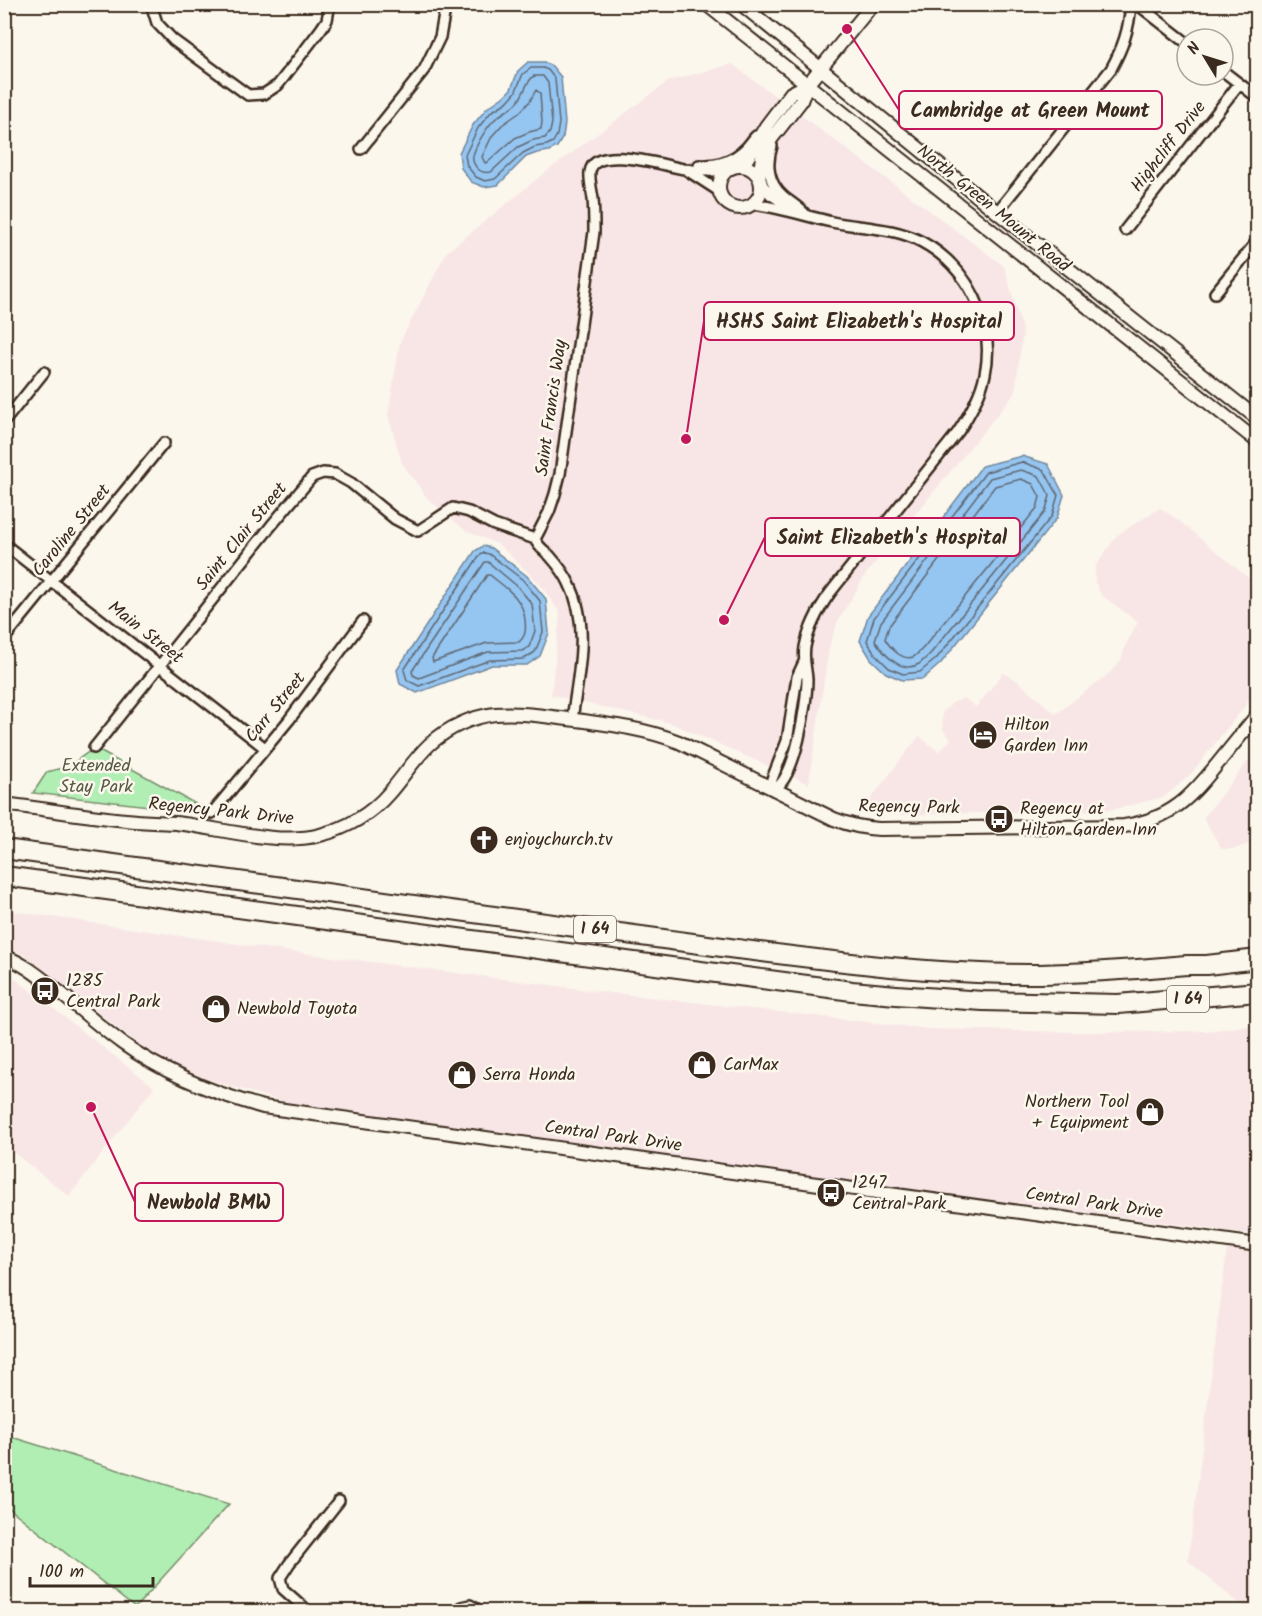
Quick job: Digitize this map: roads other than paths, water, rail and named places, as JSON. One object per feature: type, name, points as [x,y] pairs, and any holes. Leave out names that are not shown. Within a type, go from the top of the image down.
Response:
[{"type":"highway","name":"I 64","points":[[4,849],[901,969],[1028,974],[1206,965],[1257,959]]},
{"type":"highway","name":"I 64","points":[[4,876],[852,991],[983,1001],[1118,1004],[1257,992]]},
{"type":"highway","points":[[1188,965],[1210,957],[1257,950]]},
{"type":"highway","points":[[1118,1004],[1144,1009],[1257,1003]]},
{"type":"street","points":[[151,4],[157,23],[173,40],[248,95],[264,94],[278,85],[327,20],[330,4]]},
{"type":"street","points":[[361,149],[424,70],[440,37],[446,4]]},
{"type":"street","name":"North Green Mount Road","points":[[706,4],[1257,442]]},
{"type":"street","name":"North Green Mount Road","points":[[741,4],[997,212],[1256,417]]},
{"type":"street","points":[[766,136],[760,193],[752,204],[743,208],[734,207],[723,200],[719,191],[719,182],[723,173],[747,159],[766,136],[801,101],[807,85],[873,4]]},
{"type":"street","points":[[997,212],[1111,69],[1123,46],[1130,22],[1131,4]]},
{"type":"street","points":[[1137,4],[1175,34]]},
{"type":"street","points":[[1235,81],[1257,98]]},
{"type":"street","name":"Highcliff Drive","points":[[1125,230],[1239,84]]},
{"type":"street","points":[[766,136],[772,182],[783,196],[798,206],[801,214]]},
{"type":"street","name":"Saint Francis Way","points":[[672,166],[685,163],[711,165],[730,159],[739,154],[752,139],[766,136]]},
{"type":"street","name":"Saint Francis Way","points":[[535,539],[552,503],[561,463],[594,232],[594,203],[590,172],[594,163],[613,158],[648,160],[685,169],[727,170]]},
{"type":"street","points":[[740,165],[753,170],[771,195],[801,214]]},
{"type":"street","name":"Saint Francis Way","points":[[685,169],[719,191]]},
{"type":"street","points":[[752,204],[832,222],[888,230],[921,241],[957,271],[972,293],[984,324],[987,358],[982,386],[968,417],[830,593],[812,622],[807,636],[804,662],[807,678],[799,740],[789,770],[779,787],[773,790]]},
{"type":"street","points":[[1215,293],[1257,240]]},
{"type":"street","points":[[4,422],[44,372]]},
{"type":"street","name":"Caroline Street","points":[[4,639],[164,443]]},
{"type":"street","name":"Saint Clair Street","points":[[94,748],[312,477],[335,474],[351,483],[395,519],[418,531],[453,508],[535,539]]},
{"type":"street","points":[[535,539],[569,581],[579,608],[582,636],[572,720]]},
{"type":"street","name":"Main Street","points":[[4,544],[265,748]]},
{"type":"street","name":"Carr Street","points":[[212,813],[289,720],[363,621]]},
{"type":"street","name":"Regency Park Drive","points":[[4,804],[126,820],[176,823],[283,839],[305,838],[341,829],[361,818],[376,806],[430,745],[449,729],[494,714],[531,714],[572,720]]},
{"type":"street","name":"Regency Park","points":[[572,720],[632,728],[661,735],[834,819],[863,828],[879,829],[1140,824],[1156,818],[1190,797],[1257,714]]},
{"type":"street","name":"Central Park Drive","points":[[4,956],[33,972],[122,1042],[150,1061],[207,1089],[263,1107],[1257,1245]]},
{"type":"street","points":[[309,1611],[283,1589],[280,1578],[339,1501]]},
{"type":"street","points":[[456,1611],[470,1605],[482,1611]]},
{"type":"water","points":[[528,62],[544,62],[552,66],[561,77],[565,123],[563,137],[557,147],[526,157],[498,185],[484,187],[471,182],[461,168],[459,153],[473,125],[487,108],[511,89],[518,71]]},
{"type":"water","points":[[1022,456],[1048,464],[1064,495],[1057,518],[941,663],[923,679],[902,680],[886,673],[871,659],[860,641],[868,616],[982,466]]},
{"type":"water","points":[[483,546],[491,548],[527,576],[546,599],[549,633],[540,656],[527,665],[492,665],[417,693],[400,684],[397,670],[475,551]]},
{"type":"place","name":"Cambridge at Green Mount","points":[[847,29]]},
{"type":"place","name":"HSHS Saint Elizabeth's Hospital","points":[[686,439]]},
{"type":"place","name":"Saint Elizabeth's Hospital","points":[[724,620]]},
{"type":"place","name":"Hilton Garden Inn","points":[[983,735]]},
{"type":"place","name":"Regency at Hilton Garden Inn","points":[[999,819]]},
{"type":"place","name":"enjoychurch.tv","points":[[484,840]]},
{"type":"place","name":"1285 Central Park","points":[[45,991]]},
{"type":"place","name":"Newbold Toyota","points":[[216,1009]]},
{"type":"place","name":"CarMax","points":[[702,1065]]},
{"type":"place","name":"Serra Honda","points":[[462,1075]]},
{"type":"place","name":"Newbold BMW","points":[[91,1107]]},
{"type":"place","name":"Northern Tool + Equipment","points":[[1150,1112]]},
{"type":"place","name":"1247 Central Park","points":[[831,1193]]},
{"type":"park label","name":"Extended Stay Park","points":[[96,776]]}]
